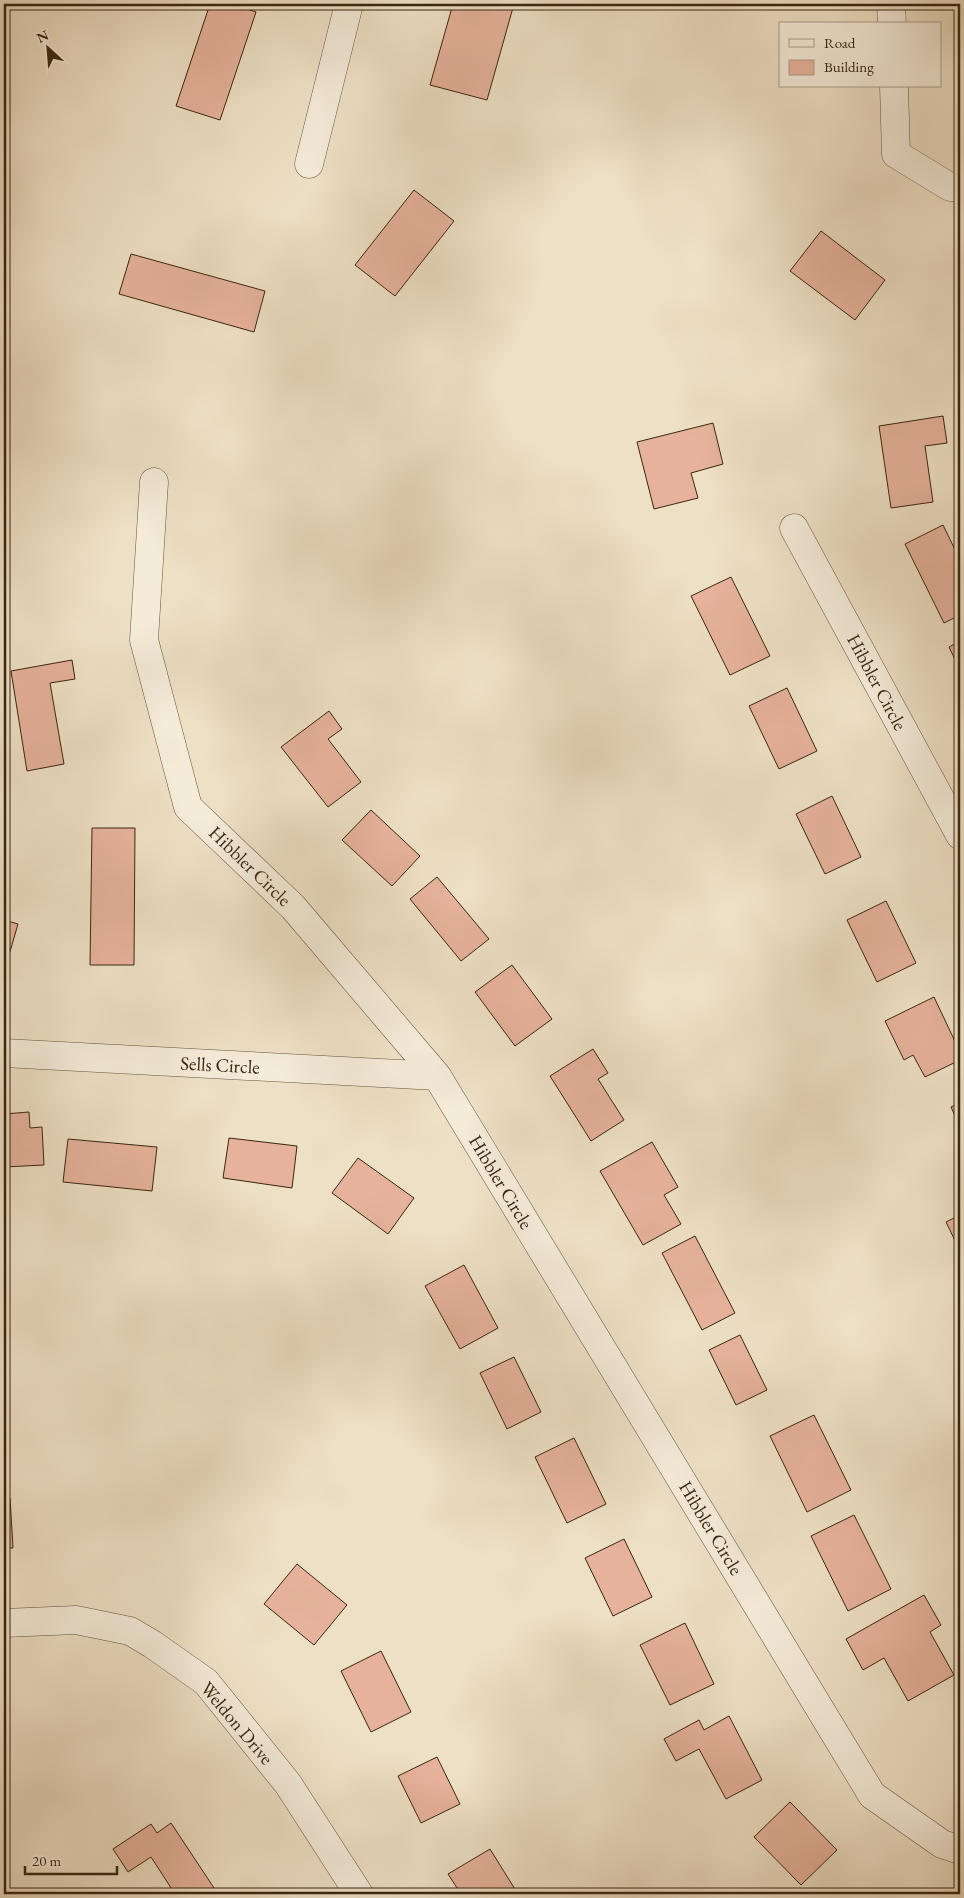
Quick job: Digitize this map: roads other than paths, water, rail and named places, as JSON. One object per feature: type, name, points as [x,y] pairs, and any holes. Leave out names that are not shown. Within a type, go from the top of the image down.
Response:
[{"type":"street","points":[[309,164],[349,4]]},
{"type":"street","points":[[891,4],[892,22]]},
{"type":"street","points":[[894,88],[896,154],[950,188],[960,187]]},
{"type":"street","name":"Hibbler Circle","points":[[154,482],[144,640],[188,807],[293,907],[437,1076],[872,1795],[942,1844],[960,1850]]},
{"type":"street","name":"Hibbler Circle","points":[[794,528],[960,835]]},
{"type":"street","name":"Sells Circle","points":[[4,1053],[437,1076]]},
{"type":"street","name":"Weldon Drive","points":[[4,1623],[76,1620],[130,1631],[206,1682],[288,1784],[359,1894]]}]
